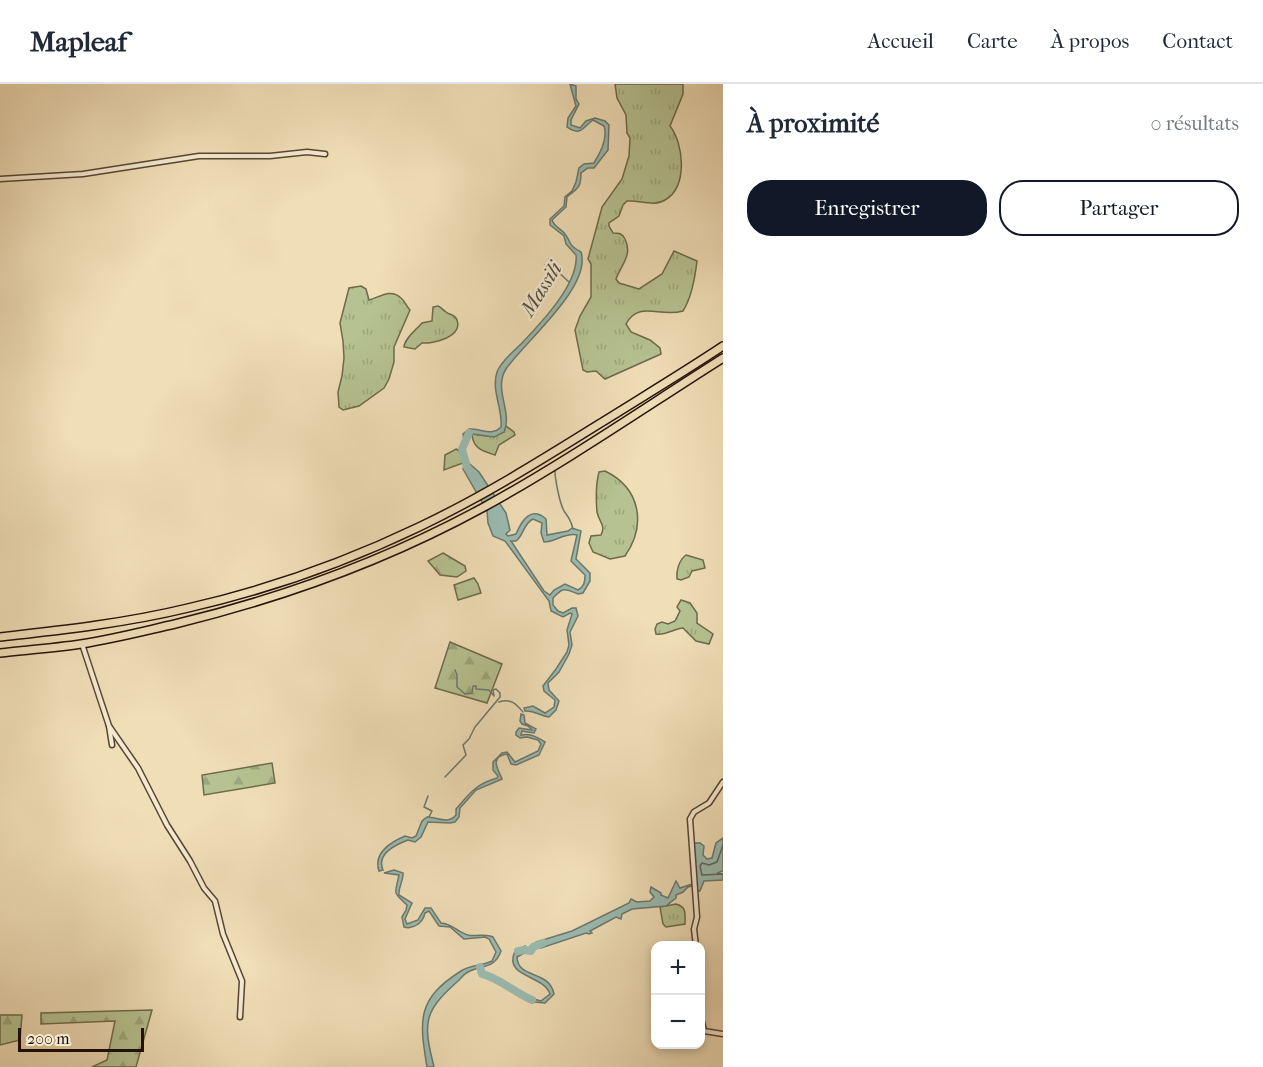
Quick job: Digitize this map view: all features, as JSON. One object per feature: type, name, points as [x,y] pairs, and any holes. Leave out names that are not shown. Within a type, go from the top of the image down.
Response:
[{"type":"highway","points":[[0,637],[111,625],[189,608],[294,578],[380,545],[492,490],[723,346]]},
{"type":"highway","points":[[0,653],[82,644],[204,616],[297,589],[360,565],[482,508],[546,471],[723,358]]},
{"type":"street","points":[[0,179],[84,174],[199,156],[278,156],[307,152],[325,154]]},
{"type":"street","points":[[82,644],[109,726],[112,745]]},
{"type":"street","points":[[109,726],[138,768],[167,825],[214,901],[223,934],[242,981],[240,1017]]},
{"type":"street","points":[[696,941],[694,929],[697,917],[690,819],[694,812],[706,806],[723,783]]},
{"type":"street","points":[[705,1031],[723,1034]]},
{"type":"green space","points":[[615,84],[683,84],[683,94],[670,126],[681,154],[680,176],[677,185],[672,194],[661,202],[627,201],[619,216],[609,223],[613,233],[621,234],[625,239],[628,250],[616,279],[619,283],[639,289],[662,274],[674,251],[697,261],[691,294],[683,311],[674,313],[644,311],[631,317],[626,324],[631,332],[650,340],[660,348],[661,354],[605,379],[596,371],[583,370],[575,330],[591,297],[591,264],[588,259],[602,207],[622,179],[629,156],[630,138],[627,133],[626,115],[617,98]]},
{"type":"green space","points":[[361,286],[366,289],[369,300],[385,294],[393,294],[402,299],[410,310],[394,347],[394,362],[384,388],[359,406],[343,410],[339,407],[338,392],[344,358],[340,323],[349,288]]},
{"type":"green space","points":[[438,306],[456,318],[458,326],[456,331],[446,338],[422,343],[415,349],[404,347],[409,337],[422,323],[432,321],[433,307]]},
{"type":"green space","points":[[506,426],[515,435],[499,445],[495,455],[479,449],[474,443],[472,434],[487,436],[504,432]]},
{"type":"green space","points":[[456,449],[463,453],[463,463],[444,470],[445,455]]},
{"type":"green space","points":[[605,471],[617,478],[633,497],[638,520],[632,544],[625,556],[610,559],[593,552],[589,543],[591,536],[601,535],[602,532],[597,512],[596,492],[599,472]]},
{"type":"green space","points":[[443,553],[465,566],[466,571],[457,577],[440,575],[428,561]]},
{"type":"green space","points":[[686,555],[703,560],[705,568],[692,571],[689,577],[677,579],[678,566]]},
{"type":"green space","points":[[474,578],[481,593],[458,600],[454,585]]},
{"type":"green space","points":[[681,600],[690,603],[697,613],[697,623],[713,634],[709,644],[696,641],[683,628],[656,634],[657,624],[662,622],[668,624],[675,621],[680,611],[677,607]]},
{"type":"green space","points":[[450,642],[502,664],[487,703],[435,688]]},
{"type":"green space","points":[[272,763],[275,783],[204,795],[202,775]]},
{"type":"green space","points":[[676,904],[684,909],[685,924],[666,927],[663,924],[660,907]]},
{"type":"green space","points":[[152,1010],[136,1067],[92,1067],[107,1060],[115,1021],[41,1024],[41,1013]]},
{"type":"green space","points":[[0,1015],[22,1015],[20,1040],[0,1045]]},
{"type":"water","points":[[570,84],[576,86],[576,99],[579,104],[571,125],[580,128],[586,121],[595,118],[609,125],[608,150],[594,168],[588,168],[581,173],[579,185],[567,197],[566,207],[552,220],[562,230],[572,246],[581,252],[582,266],[567,297],[506,369],[501,384],[506,417],[504,432],[494,437],[473,434],[464,441],[463,434],[469,429],[490,432],[501,427],[495,386],[497,372],[557,303],[565,291],[575,266],[576,255],[566,244],[564,236],[550,225],[550,219],[564,206],[565,197],[572,191],[579,168],[584,164],[594,163],[603,145],[605,131],[604,126],[593,120],[579,131],[567,127],[568,118],[576,106]]},
{"type":"water","points":[[463,458],[479,472],[506,513],[510,530],[506,534],[508,536],[516,534],[524,520],[531,514],[541,515],[546,519],[547,535],[568,531],[572,528],[581,531],[576,559],[590,573],[590,581],[583,593],[578,594],[565,590],[553,598],[553,605],[558,611],[563,613],[576,608],[578,616],[570,632],[572,645],[569,654],[559,672],[548,683],[549,690],[559,701],[556,710],[549,717],[525,711],[524,708],[533,706],[545,713],[554,707],[555,700],[544,691],[543,686],[567,652],[569,645],[567,630],[572,614],[563,617],[551,611],[549,601],[505,541],[493,536],[488,523],[487,511],[463,469]],"holes":[[[533,519],[542,523],[541,533],[544,542],[573,534],[577,535],[571,561],[585,575],[584,584],[578,590],[565,584],[550,595],[544,591],[511,541],[519,539],[527,524]]]},
{"type":"water","points":[[521,714],[524,715],[525,723],[536,729],[534,733],[522,731],[521,735],[530,735],[545,742],[539,755],[516,765],[511,764],[507,754],[498,758],[496,764],[502,779],[476,790],[460,808],[459,817],[455,822],[428,822],[421,837],[415,842],[408,840],[393,847],[384,855],[383,870],[379,871],[381,854],[394,841],[405,836],[412,838],[416,836],[422,821],[427,817],[450,820],[456,815],[456,809],[465,798],[484,783],[497,778],[493,770],[493,762],[502,753],[507,752],[515,762],[538,751],[541,744],[538,740],[520,738],[516,735],[519,728],[532,730],[522,724]]},
{"type":"water","points":[[723,838],[723,871],[717,873],[723,874],[723,880],[704,881],[700,891],[696,891],[692,843],[700,843],[704,846],[703,855],[707,859],[712,858],[716,843]]},
{"type":"water","points":[[394,870],[403,873],[399,895],[412,903],[405,919],[407,924],[418,920],[425,908],[431,908],[441,923],[449,925],[468,935],[493,937],[501,951],[491,964],[464,975],[446,992],[432,1010],[428,1039],[434,1067],[427,1067],[423,1036],[424,1012],[429,1001],[447,981],[465,969],[492,961],[496,952],[489,939],[485,937],[464,939],[450,927],[439,926],[429,911],[418,924],[408,928],[404,927],[402,917],[407,905],[396,892],[399,875],[384,873]]},
{"type":"water","points":[[676,881],[680,888],[692,884],[692,886],[676,895],[676,898],[666,906],[632,909],[622,914],[621,919],[616,917],[590,931],[592,933],[541,948],[535,946],[536,942],[572,931],[629,903],[631,899],[637,902],[650,901],[654,897],[650,892],[651,887],[668,898]]},
{"type":"water","points":[[525,946],[526,952],[517,957],[519,964],[522,969],[540,977],[551,986],[554,994],[545,1003],[534,1002],[523,996],[541,1001],[550,994],[540,983],[514,966],[515,951]]},
{"type":"waterway","points":[[549,259],[554,262],[557,271],[569,282]]},
{"type":"waterway","points":[[545,265],[555,268]]},
{"type":"waterway","name":"Massili","points":[[467,467],[462,449],[469,433]]},
{"type":"waterway","points":[[555,471],[561,503],[573,529]]},
{"type":"waterway","points":[[445,777],[466,755],[463,745],[500,697],[496,689],[493,690],[494,696],[489,690],[476,689],[476,686],[473,686],[472,693],[465,694],[457,687],[455,670]]},
{"type":"waterway","points":[[499,702],[510,701],[523,712]]},
{"type":"waterway","points":[[428,796],[424,807],[432,811],[429,817]]},
{"type":"waterway","points":[[518,951],[531,951],[533,947],[543,943]]},
{"type":"waterway","points":[[480,967],[482,974],[494,978],[532,1000]]}]
